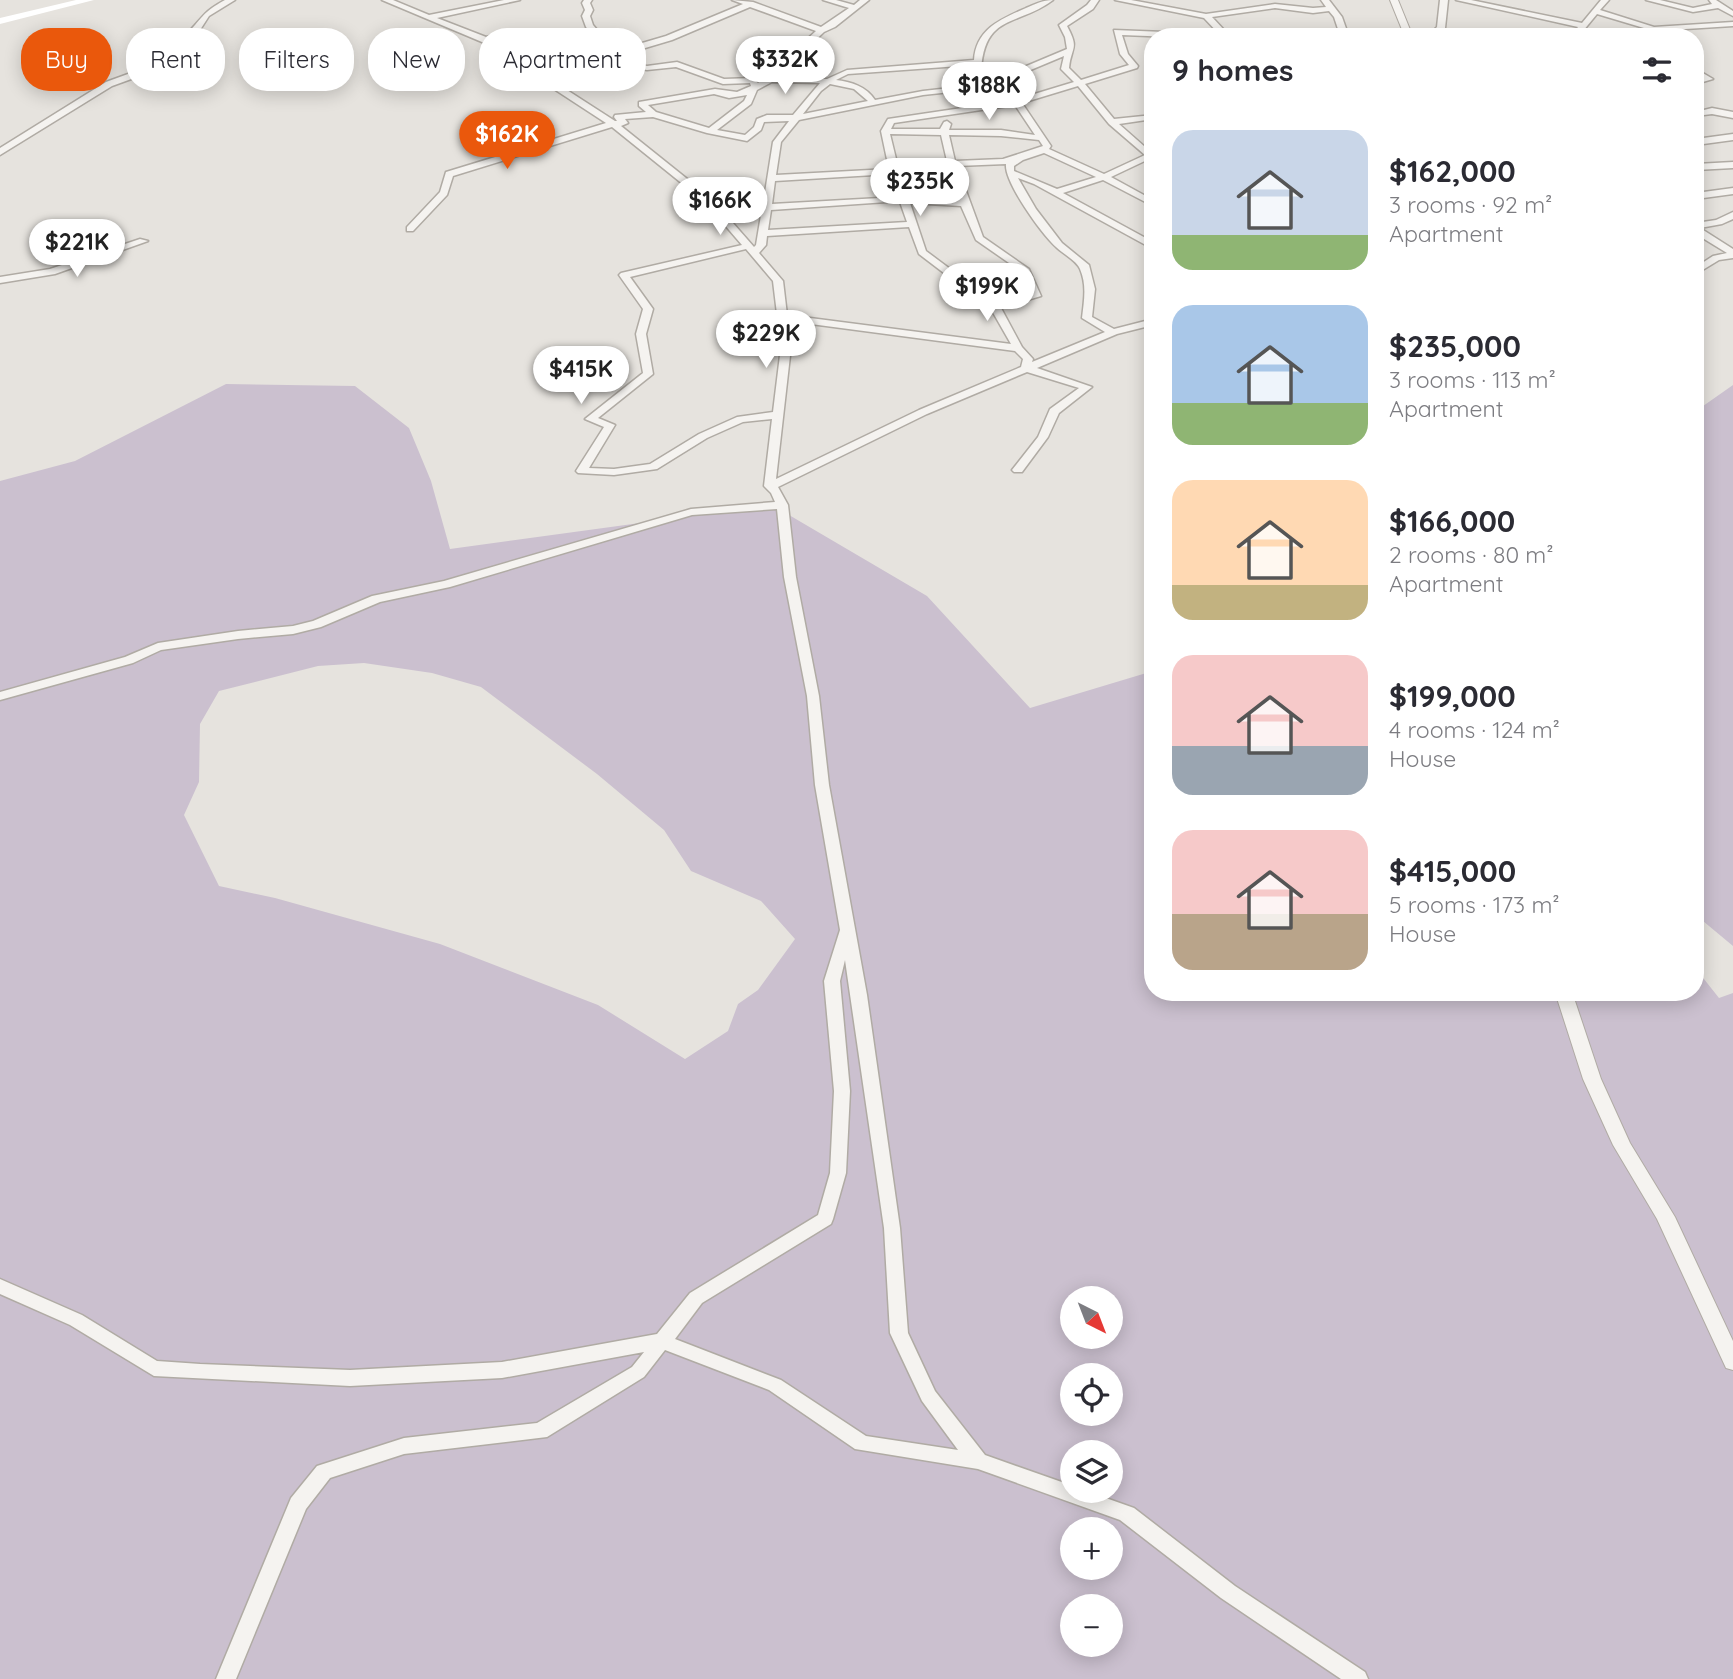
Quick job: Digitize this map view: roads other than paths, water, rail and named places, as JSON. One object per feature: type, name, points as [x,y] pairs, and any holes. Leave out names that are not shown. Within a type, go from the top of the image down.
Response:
[{"type":"main road","points":[[0,21],[89,0]]},
{"type":"street","points":[[0,152],[109,84],[153,68],[180,53],[184,39],[197,28],[206,14],[231,0]]},
{"type":"street","points":[[386,0],[479,38]]},
{"type":"street","points":[[429,17],[516,0]]},
{"type":"street","points":[[588,0],[586,3],[589,10],[586,16],[591,28]]},
{"type":"street","points":[[736,0],[821,30]]},
{"type":"street","points":[[827,0],[854,7]]},
{"type":"street","points":[[653,114],[642,104],[715,91],[724,96],[757,90],[821,30],[865,0]]},
{"type":"street","points":[[1044,150],[1047,146],[1017,102],[977,71],[985,33],[989,29],[1049,0]]},
{"type":"street","points":[[1095,0],[1090,7],[1063,25],[1071,50],[1065,69],[1090,93],[1112,122],[1144,150]]},
{"type":"street","points":[[1119,0],[1166,3],[1206,16],[1219,28]]},
{"type":"street","points":[[1394,0],[1405,28]]},
{"type":"street","points":[[1440,28],[1444,0]]},
{"type":"street","points":[[1460,0],[1585,26],[1602,5]]},
{"type":"street","points":[[1590,0],[1652,28]]},
{"type":"street","points":[[1650,0],[1693,10],[1714,3],[1733,14]]},
{"type":"street","points":[[1151,16],[1166,3]]},
{"type":"street","points":[[646,46],[750,4]]},
{"type":"street","points":[[1206,16],[1266,7],[1287,6],[1304,11],[1327,4],[1343,28]]},
{"type":"street","points":[[1676,28],[1733,24]]},
{"type":"street","points":[[1720,26],[1733,36]]},
{"type":"street","points":[[1026,368],[1028,359],[1018,348],[995,307],[922,252],[894,168],[885,131],[891,121],[1017,102],[1134,66],[1124,54],[1117,32],[1144,33]]},
{"type":"street","points":[[410,229],[444,193],[449,174],[613,124],[624,123],[618,117],[653,114],[710,131],[747,138],[764,119],[794,118],[989,82],[1003,72],[1018,72],[1071,50]]},
{"type":"street","points":[[776,415],[741,419],[703,436],[653,467],[614,472],[582,471],[610,425],[590,419],[648,374],[641,334],[648,309],[624,275],[761,245],[777,142],[818,89],[846,72],[978,62]]},
{"type":"street","points":[[646,68],[677,64],[723,82],[753,80],[755,86],[748,102],[710,131]]},
{"type":"street","points":[[770,79],[857,85],[872,98],[874,104]]},
{"type":"street","points":[[804,81],[818,89]]},
{"type":"street","points":[[563,91],[613,124],[708,200],[778,281],[786,347],[776,415],[770,486]]},
{"type":"street","points":[[1704,113],[1713,111],[1733,115]]},
{"type":"street","points":[[951,113],[944,131],[958,189],[979,238],[1026,271],[1036,296],[1030,300],[995,307]]},
{"type":"street","points":[[1112,122],[1144,118]]},
{"type":"street","points":[[885,131],[944,131],[1040,138]]},
{"type":"street","points":[[1704,141],[1733,137]]},
{"type":"street","points":[[772,178],[1003,162],[1044,150],[1144,198]]},
{"type":"street","points":[[1020,158],[1010,165],[1010,172],[1032,210],[1059,245],[1084,265],[1090,289],[1087,317],[1113,332]]},
{"type":"street","points":[[1057,192],[1144,160]]},
{"type":"street","points":[[1704,167],[1733,165]]},
{"type":"street","points":[[1010,172],[1057,192],[1144,241]]},
{"type":"street","points":[[1704,195],[1733,191]]},
{"type":"street","points":[[765,206],[822,205],[887,199],[965,203]]},
{"type":"street","points":[[1704,226],[1733,215]]},
{"type":"street","points":[[763,233],[913,224]]},
{"type":"street","points":[[1704,234],[1733,254]]},
{"type":"street","points":[[0,279],[52,271],[143,241]]},
{"type":"street","points":[[1704,266],[1716,258],[1733,254]]},
{"type":"street","points":[[782,317],[1018,348]]},
{"type":"street","points":[[770,486],[923,412],[1113,332],[1144,324]]},
{"type":"street","points":[[1018,470],[1043,437],[1054,411],[1087,387],[1026,368]]},
{"type":"street","points":[[770,486],[776,491],[782,505],[790,577],[813,696],[822,785],[877,1109],[892,1228],[900,1333],[928,1396],[978,1461]]},
{"type":"street","points":[[0,696],[129,660],[158,647],[293,630],[317,624],[376,599],[446,584],[691,512],[782,505]]},
{"type":"street","points":[[226,1679],[299,1504],[324,1472],[404,1446],[540,1431],[638,1373],[696,1298],[825,1219],[838,1173],[842,1091],[832,981],[848,928]]},
{"type":"street","points":[[1566,1001],[1592,1079],[1622,1145],[1665,1217],[1733,1362]]},
{"type":"street","points":[[0,1286],[76,1320],[154,1368],[200,1372],[350,1378],[502,1370],[661,1341],[775,1385],[862,1443],[978,1461],[1126,1514],[1228,1592],[1358,1679]]}]
